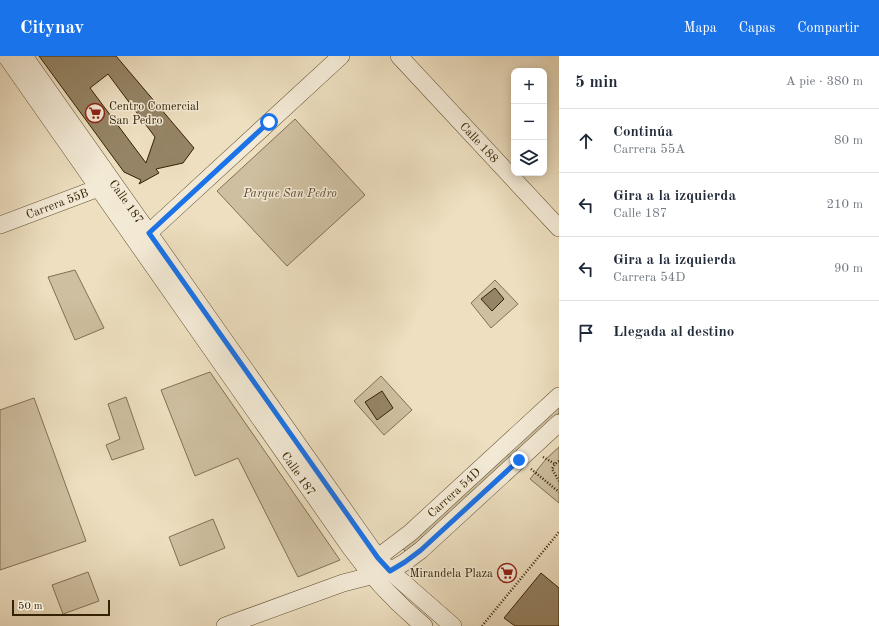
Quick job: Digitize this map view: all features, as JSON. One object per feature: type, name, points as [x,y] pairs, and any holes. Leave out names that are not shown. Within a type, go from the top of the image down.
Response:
[{"type":"street","name":"Calle 187","points":[[6,56],[106,185]]},
{"type":"street","name":"Calle 187","points":[[24,56],[106,185],[372,567],[396,601],[424,626]]},
{"type":"street","points":[[143,238],[341,56]]},
{"type":"street","name":"Calle 188","points":[[399,56],[559,228]]},
{"type":"street","name":"Carrera 55B","points":[[0,225],[106,185]]},
{"type":"street","name":"Carrera 54D","points":[[225,626],[343,582],[372,567],[559,396]]},
{"type":"street","name":"Carrera 54D","points":[[390,571],[421,550],[559,423]]},
{"type":"street","name":"Calle 187","points":[[372,567],[390,571],[454,626]]},
{"type":"path","points":[[519,460],[559,492]]},
{"type":"path","points":[[559,462],[555,464],[552,469],[559,481]]},
{"type":"path","points":[[482,626],[559,532]]},
{"type":"green space","name":"Parque San Pedro","points":[[295,119],[365,195],[287,266],[217,191]]},
{"type":"green space","points":[[75,270],[104,328],[75,340],[48,277]]},
{"type":"green space","points":[[495,280],[518,304],[491,328],[471,303]]},
{"type":"green space","points":[[210,372],[340,560],[298,577],[238,458],[195,476],[161,390]]},
{"type":"green space","points":[[381,376],[412,410],[384,435],[354,401]]},
{"type":"green space","points":[[126,397],[144,449],[112,460],[106,445],[120,439],[108,404]]},
{"type":"green space","points":[[34,398],[86,541],[0,570],[0,410]]},
{"type":"green space","points":[[559,407],[559,413],[406,552],[403,549]]},
{"type":"green space","points":[[559,447],[559,503],[530,479],[546,459]]},
{"type":"green space","points":[[213,519],[225,548],[180,566],[169,537]]},
{"type":"green space","points":[[88,572],[99,601],[63,614],[52,585]]},
{"type":"building","name":"Centro Comercial San Pedro","points":[[39,56],[116,56],[194,148],[183,163],[156,169],[159,173],[139,184],[141,180],[124,172]],"holes":[[[108,74],[155,137],[146,163],[90,88]]]},
{"type":"building","points":[[495,288],[504,299],[492,311],[481,299]]},
{"type":"building","points":[[382,391],[393,408],[377,420],[365,402]]},
{"type":"building","points":[[541,573],[559,588],[559,626],[515,626],[504,618]]},
{"type":"place","name":"Centro Comercial San Pedro","points":[[95,113]]},
{"type":"place","name":"Mirandela Plaza","points":[[507,573]]},
{"type":"route","points":[[269,122],[149,233],[378,558],[390,571],[405,562],[421,550],[519,460]]}]
